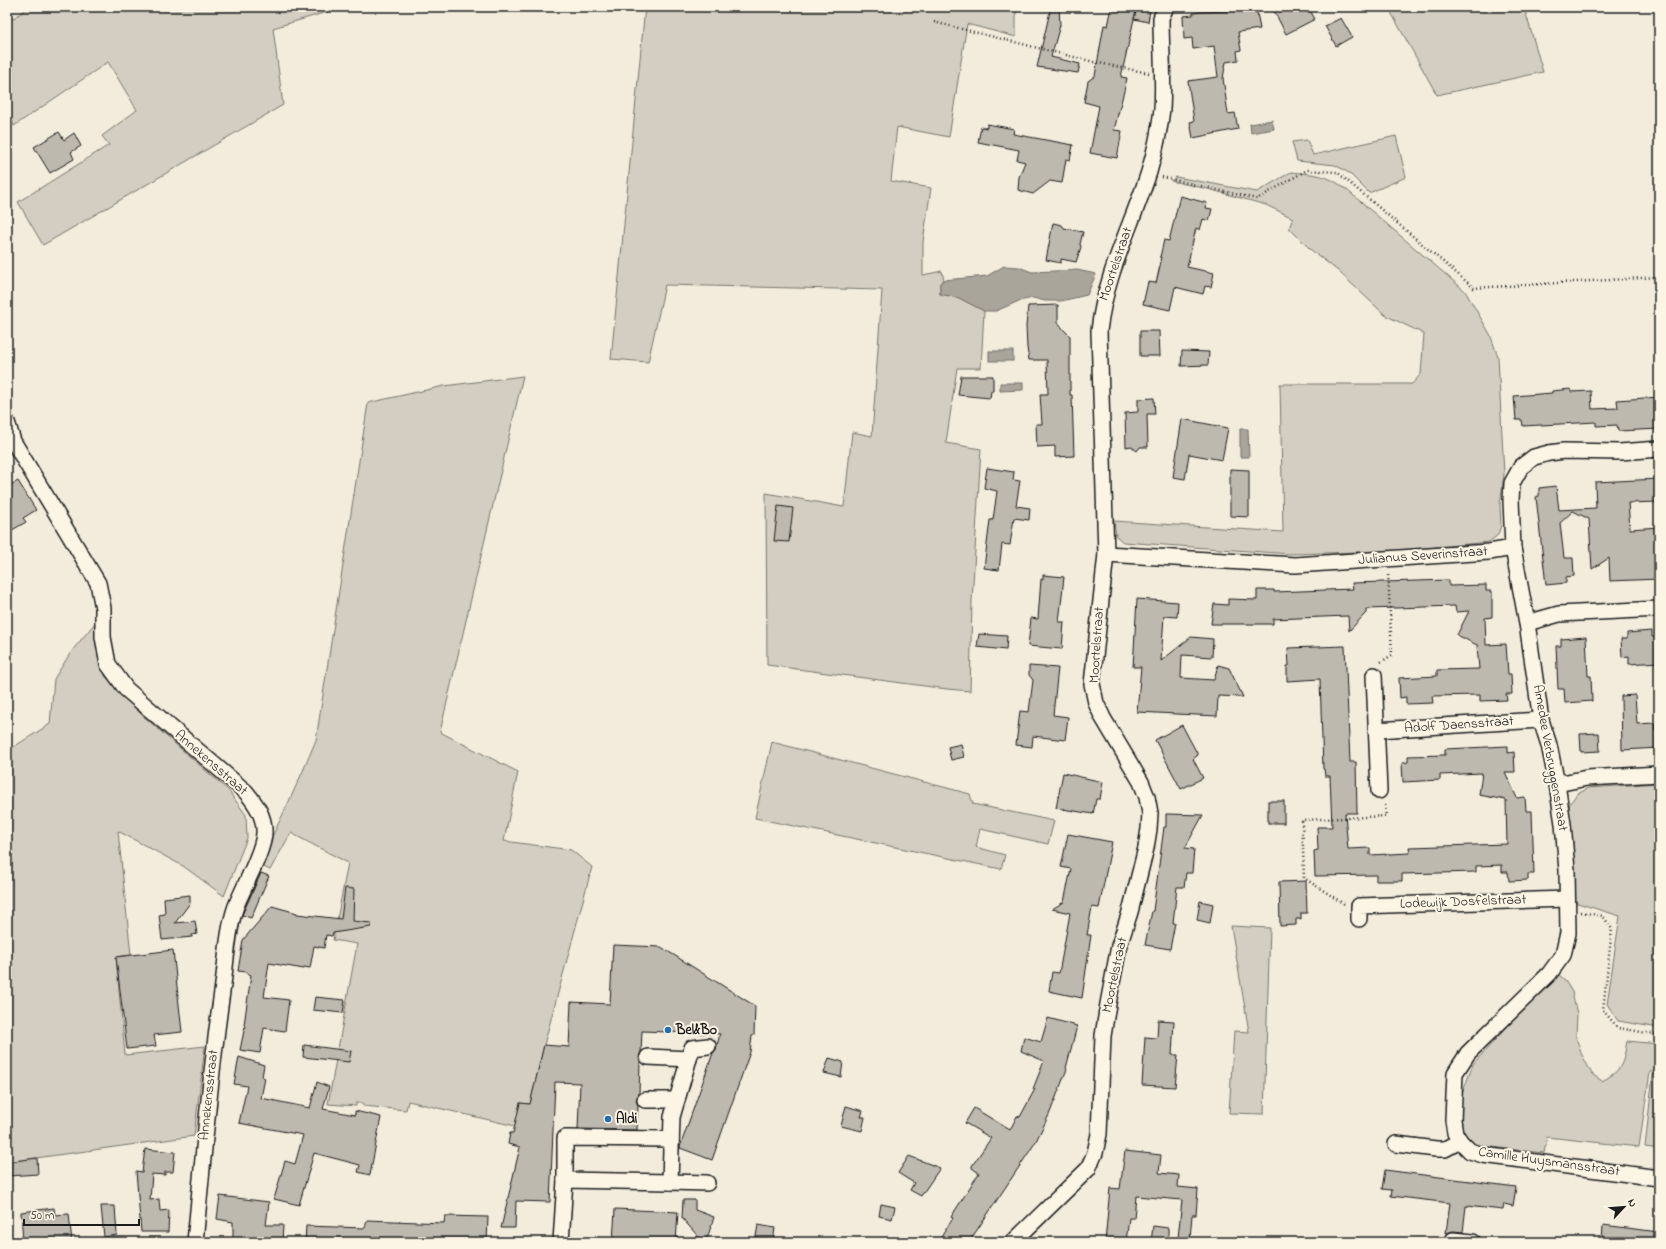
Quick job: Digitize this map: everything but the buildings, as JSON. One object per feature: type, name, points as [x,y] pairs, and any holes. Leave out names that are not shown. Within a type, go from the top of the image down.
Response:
[{"type":"street","name":"Moortelstraat","points":[[1014,1242],[1088,1169],[1096,1153],[1099,1134],[1103,1036],[1108,1004],[1120,946],[1144,856],[1149,829],[1150,813],[1147,797],[1141,782],[1103,718],[1096,703],[1092,684],[1106,554],[1099,331],[1101,310],[1107,287],[1149,171],[1162,110],[1161,18],[1166,7]]},
{"type":"street","name":"Annekensstraat","points":[[7,422],[13,441],[98,583],[103,608],[103,637],[108,664],[126,689],[246,792],[262,816],[264,833],[261,846],[236,908],[230,932],[215,1036],[195,1242]]},
{"type":"street","points":[[1513,548],[1511,500],[1512,483],[1521,467],[1534,457],[1564,451],[1620,452],[1659,449]]},
{"type":"street","name":"Julianus Severinstraat","points":[[1106,554],[1295,565],[1489,552],[1513,548]]},
{"type":"street","name":"Amedee Verbruggenstraat","points":[[1460,1141],[1455,1133],[1453,1120],[1455,1073],[1468,1053],[1549,974],[1563,955],[1568,933],[1567,862],[1563,824],[1557,784],[1541,720],[1527,623],[1513,548]]},
{"type":"street","points":[[1527,623],[1559,614],[1659,609]]},
{"type":"street","points":[[1374,675],[1379,791]]},
{"type":"street","name":"Adolf Daensstraat","points":[[1376,730],[1541,720]]},
{"type":"street","points":[[1557,784],[1587,778],[1659,774]]},
{"type":"street","name":"Lodewijk Dosfelstraat","points":[[1355,910],[1567,904]]},
{"type":"street","points":[[670,1182],[672,1117],[692,1048],[708,1046]]},
{"type":"street","points":[[648,1057],[689,1059]]},
{"type":"street","points":[[645,1100],[677,1100]]},
{"type":"street","points":[[561,1242],[565,1180],[565,1138],[671,1139]]},
{"type":"street","name":"Camille Huysmansstraat","points":[[1396,1144],[1445,1149],[1460,1141],[1470,1151],[1483,1155],[1659,1178]]},
{"type":"street","points":[[565,1180],[707,1183]]},
{"type":"street","points":[[1453,1242],[1453,1240],[1473,1242]]},
{"type":"path","points":[[934,22],[1098,63],[1161,76]]},
{"type":"path","points":[[1149,171],[1162,177],[1257,200],[1307,170],[1337,172],[1474,288],[1659,277]]},
{"type":"path","points":[[1374,675],[1378,664],[1392,655],[1388,559]]},
{"type":"path","points":[[1355,910],[1304,878],[1302,820],[1386,816],[1385,800],[1379,791]]},
{"type":"path","points":[[1567,904],[1603,916],[1612,929],[1603,1010],[1618,1028],[1659,1035]]},
{"type":"shaded area","points":[[29,7],[344,7],[273,28],[283,105],[43,245],[18,202],[109,145],[102,136],[137,110],[108,62],[14,126],[7,113],[7,23]]},
{"type":"shaded area","points":[[645,7],[1016,7],[1016,37],[967,24],[949,137],[897,127],[891,181],[931,188],[923,242],[923,275],[942,271],[944,280],[940,283],[940,294],[959,298],[984,311],[981,368],[957,368],[946,443],[981,449],[972,601],[970,691],[767,665],[766,493],[844,507],[852,432],[872,436],[882,290],[665,285],[648,362],[611,359]]},
{"type":"shaded area","points":[[1388,7],[1524,7],[1543,72],[1437,95]]},
{"type":"shaded area","points":[[1272,120],[1274,129],[1251,133],[1250,124]]},
{"type":"shaded area","points":[[1396,136],[1406,177],[1369,193],[1349,173],[1335,165],[1297,161],[1292,142],[1307,140],[1313,155]]},
{"type":"shaded area","points":[[1291,172],[1320,176],[1333,180],[1347,190],[1465,291],[1490,334],[1498,357],[1504,474],[1500,505],[1501,525],[1498,535],[1489,542],[1395,551],[1290,554],[1123,542],[1116,536],[1114,521],[1283,532],[1280,384],[1412,384],[1421,374],[1424,334],[1385,315],[1338,271],[1310,249],[1289,228],[1293,218],[1266,205],[1208,189],[1171,181],[1176,177],[1257,192]]},
{"type":"shaded area","points":[[1004,266],[1019,267],[1032,272],[1077,270],[1096,274],[1087,295],[1061,301],[1045,301],[1033,298],[1019,301],[996,311],[984,311],[959,298],[940,294],[940,283],[944,280],[987,276]]},
{"type":"shaded area","points":[[989,351],[1013,351],[1013,361],[989,361]]},
{"type":"shaded area","points":[[523,376],[440,732],[518,772],[504,841],[571,850],[592,867],[544,1045],[530,1104],[520,1103],[515,1126],[408,1101],[406,1110],[363,1106],[363,1103],[356,1103],[356,1106],[328,1104],[357,944],[333,940],[348,863],[291,833],[270,870],[259,865],[296,787],[316,740],[368,403],[444,386]]},
{"type":"shaded area","points":[[1000,383],[1023,383],[1023,390],[1000,391]]},
{"type":"shaded area","points":[[1240,429],[1248,429],[1249,457],[1240,457]]},
{"type":"shaded area","points":[[95,623],[98,648],[105,676],[142,715],[228,790],[246,815],[247,838],[224,896],[183,866],[118,831],[131,955],[116,957],[125,1055],[205,1046],[194,1136],[7,1162],[7,751],[50,724],[54,679],[71,652]]},
{"type":"shaded area","points":[[772,742],[970,794],[973,804],[1054,821],[1048,844],[980,829],[976,847],[1005,855],[1001,869],[755,818]]},
{"type":"shaded area","points":[[1659,783],[1659,1028],[1618,1021],[1607,1004],[1620,916],[1574,902],[1573,842],[1567,815],[1570,803],[1577,794],[1589,788]]},
{"type":"shaded area","points":[[1231,926],[1270,928],[1264,1114],[1229,1113],[1234,1031],[1249,1032]]},
{"type":"shaded area","points":[[1559,975],[1564,979],[1572,992],[1577,1014],[1576,1037],[1581,1053],[1592,1074],[1602,1081],[1614,1073],[1621,1065],[1627,1041],[1659,1044],[1659,1072],[1650,1072],[1639,1147],[1547,1137],[1544,1153],[1475,1145],[1465,1137],[1460,1123],[1460,1100],[1473,1064],[1528,1004]]},
{"type":"shaded area","points":[[1653,1074],[1659,1075],[1659,1149],[1645,1147]]},
{"type":"place","name":"Bel&Bo","points":[[668,1030]]},
{"type":"place","name":"Aldi","points":[[608,1119]]}]
